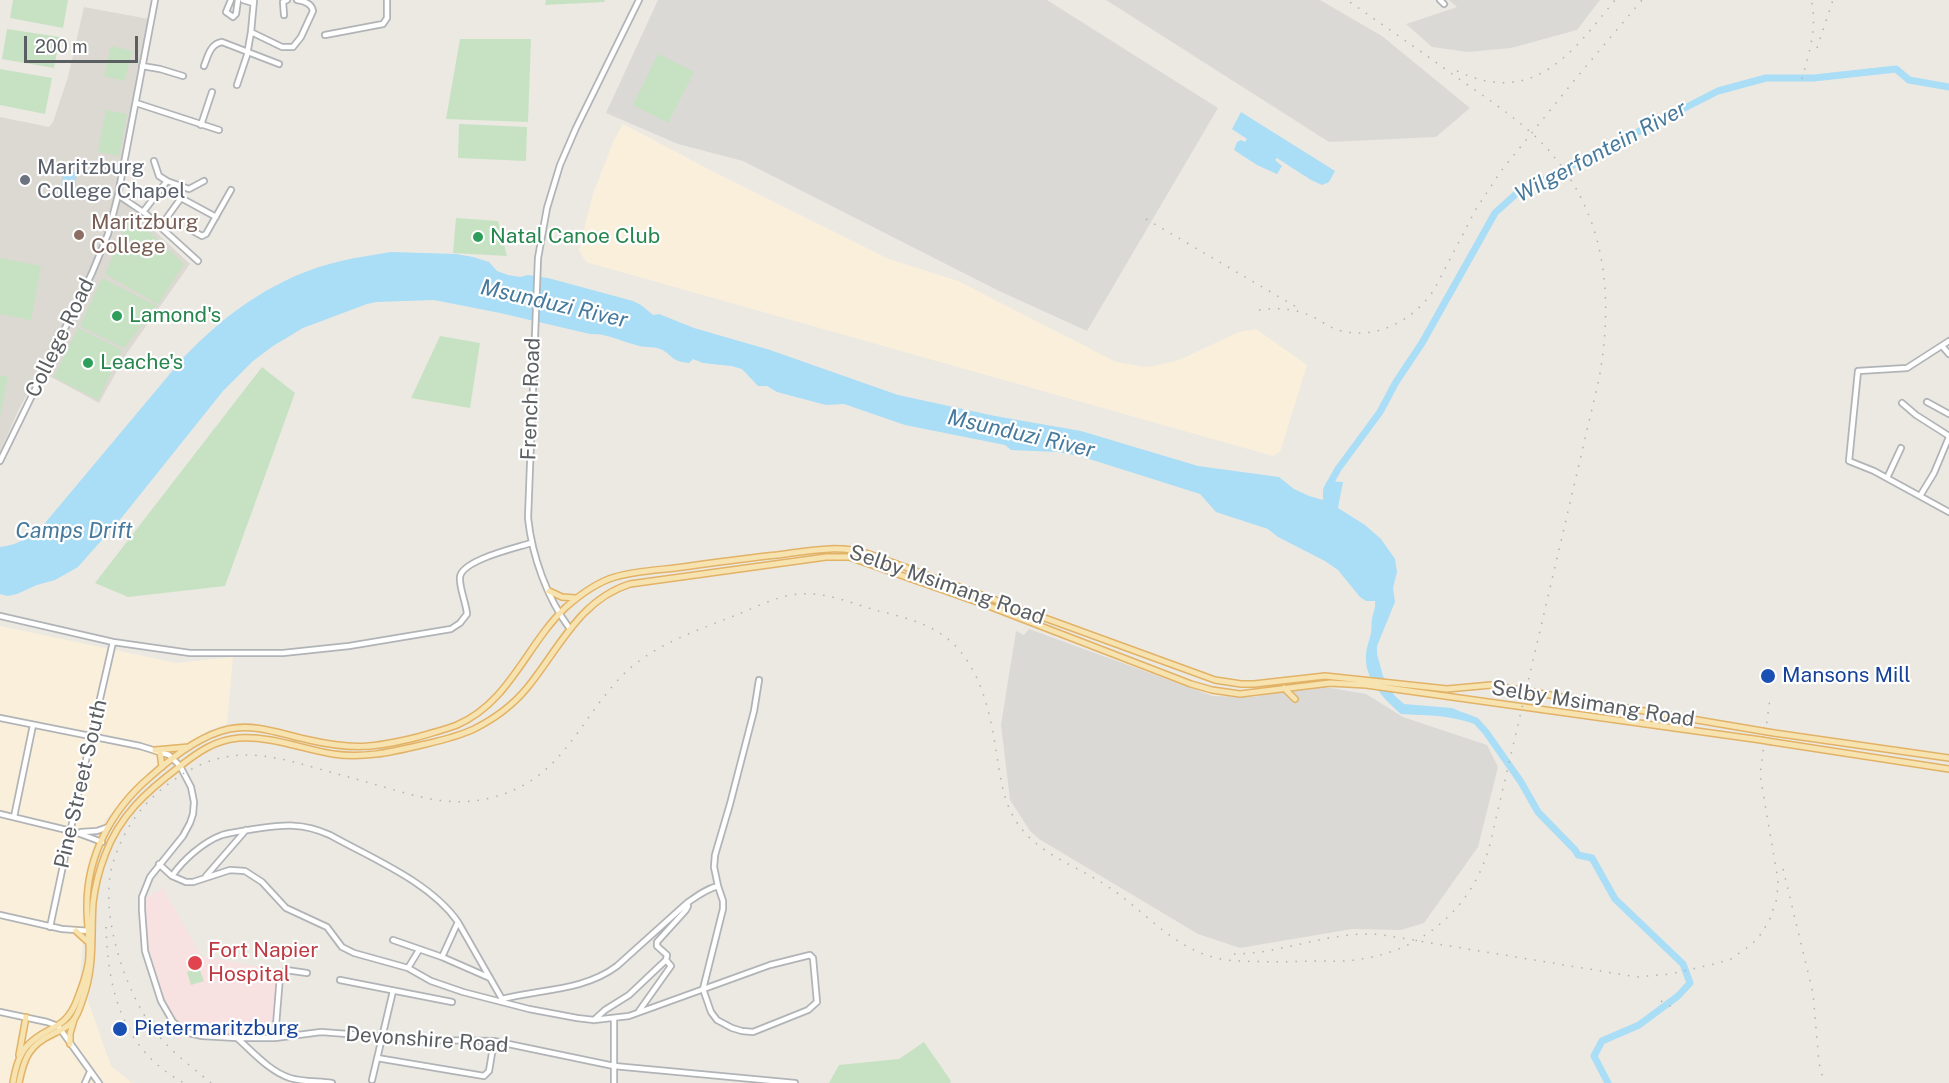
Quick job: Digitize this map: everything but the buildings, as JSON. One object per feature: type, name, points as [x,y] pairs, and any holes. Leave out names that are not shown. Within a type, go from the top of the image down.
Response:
[{"type":"main road","name":"Selby Msimang Road","points":[[19,1083],[22,1065],[31,1049],[42,1039],[75,1018],[86,989],[92,965],[88,885],[108,827],[124,802],[162,767],[221,731],[238,728],[253,728],[354,747],[381,746],[446,729],[471,718],[490,704],[509,683],[559,615],[578,597],[602,582],[625,574],[816,549],[850,549],[1203,677],[1241,684],[1325,676],[1949,769]]},
{"type":"main road","name":"Selby Msimang Road","points":[[18,1059],[32,1041],[59,1028],[71,1015],[88,965],[88,944],[95,888],[104,856],[115,832],[129,812],[144,795],[180,766],[204,749],[229,739],[260,738],[332,754],[358,756],[394,752],[466,733],[492,719],[519,698],[582,614],[600,598],[630,584],[826,557],[849,557],[1212,690],[1240,694],[1365,682]]},
{"type":"main road","points":[[549,591],[565,598],[578,597]]},
{"type":"main road","points":[[1294,679],[1298,683],[1317,685]]},
{"type":"main road","name":"Selby Msimang Road","points":[[1394,686],[1448,689],[1491,685],[1774,733],[1949,758]]},
{"type":"main road","points":[[1284,688],[1295,699]]},
{"type":"main road","points":[[162,767],[157,751],[193,746]]},
{"type":"main road","points":[[76,931],[84,937],[88,944]]},
{"type":"main road","points":[[13,1083],[26,1017]]},
{"type":"main road","points":[[70,1044],[75,1018]]},
{"type":"street","name":"College Road","points":[[0,461],[95,266],[108,234],[118,195],[155,0]]},
{"type":"street","points":[[231,0],[226,12],[233,16],[236,14],[238,0]]},
{"type":"street","points":[[237,86],[248,52],[254,1],[243,0]]},
{"type":"street","points":[[284,15],[282,5],[287,0]]},
{"type":"street","points":[[251,32],[282,47],[293,47],[301,37],[313,11],[307,3],[297,0]]},
{"type":"street","points":[[325,34],[383,24],[386,20],[387,0]]},
{"type":"street","name":"French Road","points":[[570,629],[559,615],[531,543],[527,504],[538,258],[547,208],[560,165],[639,0]]},
{"type":"street","points":[[204,66],[212,47],[224,42],[279,64]]},
{"type":"street","points":[[142,66],[183,76]]},
{"type":"street","points":[[201,124],[212,92]]},
{"type":"street","points":[[136,103],[219,130]]},
{"type":"street","points":[[154,161],[159,176],[167,181],[189,189],[204,181]]},
{"type":"street","points":[[143,212],[167,181]]},
{"type":"street","points":[[193,231],[204,236],[231,190]]},
{"type":"street","points":[[118,195],[143,212],[198,261]]},
{"type":"street","points":[[160,227],[181,198],[216,217]]},
{"type":"street","points":[[1949,341],[1907,368],[1858,371],[1849,461],[1887,478],[1949,512]]},
{"type":"street","points":[[1942,346],[1949,354]]},
{"type":"street","points":[[1927,402],[1949,414]]},
{"type":"street","points":[[1902,403],[1949,437],[1934,473],[1920,496]]},
{"type":"street","points":[[1887,478],[1901,448]]},
{"type":"street","points":[[0,616],[113,642],[190,653],[284,653],[338,647],[451,629],[467,614],[460,579],[464,569],[475,562],[531,543]]},
{"type":"street","name":"Pine Street South","points":[[50,927],[113,642]]},
{"type":"street","points":[[159,864],[172,876],[186,882],[230,870],[245,871],[258,878],[286,908],[327,927],[342,947],[362,956],[408,968],[445,986],[529,1009],[594,1020],[639,1012],[703,989],[770,965],[810,955],[813,961],[817,1002],[808,1010],[770,1026],[747,1032],[732,1028],[717,1020],[711,1012],[703,989],[722,917],[723,901],[714,867],[715,855],[754,711],[759,680]]},
{"type":"street","points":[[0,718],[92,738],[127,743],[174,758]]},
{"type":"street","points":[[14,817],[33,725]]},
{"type":"street","name":"Devonshire Road","points":[[174,758],[191,787],[194,802],[193,814],[183,836],[150,877],[142,897],[142,910],[145,951],[165,1009],[173,1022],[189,1033],[202,1036],[275,1038],[321,1032],[428,1040],[494,1041],[614,1066],[795,1083]]},
{"type":"street","points":[[0,814],[73,831],[102,842]]},
{"type":"street","points":[[172,876],[186,860],[210,841],[221,836],[292,824],[320,830],[380,863],[441,902],[458,922],[502,1000]]},
{"type":"street","points":[[73,831],[97,831],[108,827]]},
{"type":"street","points":[[204,878],[246,831]]},
{"type":"street","points":[[502,1000],[574,986],[605,975],[687,903],[706,890],[718,886]]},
{"type":"street","points":[[594,1020],[629,995],[666,960],[667,955],[657,945],[657,942],[688,908],[687,903]]},
{"type":"street","points":[[0,915],[50,927],[91,931]]},
{"type":"street","points":[[442,957],[458,922]]},
{"type":"street","points":[[393,940],[442,957],[490,978]]},
{"type":"street","points":[[408,968],[419,950]]},
{"type":"street","points":[[639,1012],[670,969],[671,964],[666,960]]},
{"type":"street","points":[[275,1038],[280,976],[286,970],[307,973]]},
{"type":"street","points":[[340,980],[452,1002]]},
{"type":"street","points":[[372,1080],[393,991]]},
{"type":"street","points":[[0,1012],[26,1017],[59,1028],[99,1083]]},
{"type":"street","points":[[614,1018],[614,1083]]},
{"type":"street","points":[[237,1038],[268,1066],[282,1074],[296,1079],[332,1083]]},
{"type":"street","points":[[377,1058],[484,1076],[489,1071],[494,1041]]},
{"type":"street","points":[[85,1083],[90,1072]]},
{"type":"shaded area","points":[[658,0],[1047,0],[1218,108],[1087,331],[999,291],[743,161],[678,144],[606,113]]},
{"type":"shaded area","points":[[1106,0],[1320,0],[1382,36],[1470,108],[1436,137],[1329,142]]},
{"type":"shaded area","points":[[1449,0],[1600,0],[1577,30],[1511,48],[1468,52],[1432,47],[1406,24],[1457,7]]},
{"type":"shaded area","name":"Maritzburg College","points":[[84,7],[149,19],[116,192],[190,264],[127,353],[99,403],[40,371],[19,409],[0,452],[0,117],[49,127],[53,122],[68,77]]},
{"type":"shaded area","points":[[623,124],[889,259],[958,281],[1116,362],[1144,367],[1155,366],[1179,360],[1239,332],[1256,329],[1307,365],[1280,452],[1273,456],[586,262],[579,250],[593,194],[614,140]]},
{"type":"shaded area","points":[[0,626],[177,663],[233,657],[227,724],[209,730],[150,771],[105,820],[88,879],[80,978],[111,1066],[132,1083],[0,1083]]},
{"type":"shaded area","points":[[1029,629],[1213,696],[1254,697],[1313,685],[1366,694],[1403,717],[1487,745],[1498,767],[1478,847],[1424,923],[1401,930],[1352,929],[1240,948],[1198,934],[1039,839],[1030,831],[1010,800],[1001,725],[1016,631],[1024,635]]},
{"type":"shaded area","name":"Fort Napier Hospital","points":[[163,888],[201,956],[276,970],[273,1032],[199,1035],[185,1032],[174,1021],[166,1009],[158,985],[146,933],[144,899]]},
{"type":"green space","points":[[13,0],[68,0],[63,28],[10,18]]},
{"type":"green space","points":[[546,0],[605,0],[604,2],[545,5]]},
{"type":"green space","points":[[7,29],[60,37],[54,68],[2,59]]},
{"type":"green space","points":[[460,39],[531,39],[528,122],[446,119]]},
{"type":"green space","points":[[111,46],[132,51],[125,81],[104,76]]},
{"type":"green space","points":[[658,54],[694,72],[668,123],[633,105]]},
{"type":"green space","points":[[0,69],[52,78],[45,114],[0,105]]},
{"type":"green space","points":[[106,110],[127,114],[119,156],[98,152]]},
{"type":"green space","points":[[459,124],[527,127],[526,161],[458,158]]},
{"type":"green space","points":[[131,215],[184,264],[158,304],[105,274]]},
{"type":"green space","name":"Natal Canoe Club","points":[[456,218],[498,221],[507,256],[453,253]]},
{"type":"green space","points":[[0,258],[41,266],[31,320],[0,314]]},
{"type":"green space","name":"Lamond's","points":[[102,278],[157,306],[124,348],[80,326]]},
{"type":"green space","name":"Leache's","points":[[78,328],[122,350],[98,400],[54,377]]},
{"type":"green space","points":[[440,336],[480,343],[470,408],[411,398]]},
{"type":"green space","points":[[262,367],[295,393],[225,586],[128,597],[95,583]]},
{"type":"green space","points":[[0,375],[8,377],[0,417]]},
{"type":"green space","points":[[199,968],[204,981],[191,985],[187,972]]},
{"type":"green space","points":[[924,1042],[951,1081],[950,1083],[829,1083],[839,1065],[899,1059]]},
{"type":"water","points":[[1241,112],[1335,171],[1329,182],[1322,185],[1311,180],[1277,158],[1275,160],[1282,166],[1277,174],[1257,165],[1234,150],[1237,142],[1241,140],[1245,142],[1247,139],[1232,129]]},
{"type":"water","points":[[63,172],[76,172],[76,195],[62,194]]},
{"type":"water","name":"Camps Drift","points":[[391,252],[456,254],[473,257],[489,262],[497,271],[508,275],[548,278],[633,301],[653,315],[659,314],[694,328],[770,350],[898,395],[995,416],[1081,431],[1198,466],[1279,477],[1294,489],[1323,500],[1323,491],[1327,481],[1343,482],[1338,508],[1365,525],[1381,539],[1395,559],[1397,572],[1393,588],[1395,602],[1377,646],[1383,676],[1395,696],[1404,704],[1452,708],[1471,716],[1468,722],[1442,716],[1401,714],[1378,690],[1367,669],[1366,653],[1375,601],[1366,601],[1360,597],[1338,570],[1325,561],[1278,537],[1268,529],[1216,512],[1200,494],[1080,456],[1057,452],[1011,450],[1005,445],[905,425],[844,404],[826,405],[777,392],[767,386],[758,386],[742,369],[731,366],[703,363],[693,359],[689,363],[683,362],[657,348],[639,346],[608,336],[434,300],[367,304],[303,328],[273,346],[253,361],[223,391],[123,516],[78,567],[55,580],[17,594],[8,596],[0,594],[0,547],[22,541],[40,529],[184,357],[218,325],[255,297],[296,276],[341,261]]},
{"type":"waterway","name":"Wilgerfontein River","points":[[1327,489],[1338,469],[1380,412],[1396,382],[1422,343],[1495,213],[1516,194],[1718,91],[1766,78],[1814,78],[1896,69],[1909,80],[1949,87]]},
{"type":"waterway","name":"Msunduzi River","points":[[1463,716],[1476,721],[1486,732],[1521,782],[1538,812],[1578,855],[1592,858],[1615,899],[1683,964],[1690,983],[1678,996],[1639,1025],[1602,1041],[1594,1056],[1608,1083]]},
{"type":"railway","points":[[211,1083],[167,1045],[144,1015],[125,973],[112,927],[109,882],[117,850],[135,817],[161,790],[190,770],[207,762],[242,755],[296,762],[432,799],[466,802],[490,798],[514,790],[550,766],[618,680],[644,657],[689,634],[768,602],[792,595],[810,594],[838,599],[918,622],[947,638],[960,650],[978,681],[993,733],[1004,792],[1009,808],[1021,829],[1043,849],[1107,886],[1184,945],[1206,955],[1237,961],[1355,960],[1384,954],[1405,946],[1425,935],[1443,921],[1472,887],[1490,844],[1599,379],[1606,313],[1604,282],[1600,251],[1591,221],[1578,192],[1561,165],[1538,139],[1498,106],[1347,0]]},
{"type":"railway","points":[[1457,71],[1484,80],[1508,83],[1529,78],[1549,69],[1566,55],[1583,39],[1615,0]]},
{"type":"railway","points":[[1259,310],[1296,311],[1335,329],[1352,333],[1366,333],[1392,326],[1415,311],[1434,290],[1476,209],[1501,171],[1642,0]]},
{"type":"railway","points":[[1802,79],[1813,30],[1811,0]]},
{"type":"railway","points":[[1817,48],[1833,0]]},
{"type":"railway","points":[[1146,219],[1298,308]]},
{"type":"railway","points":[[1234,954],[1253,953],[1327,938],[1364,934],[1383,935],[1637,977],[1670,974],[1731,959],[1752,944],[1761,934],[1770,919],[1777,898],[1778,880],[1760,775],[1770,698]]},
{"type":"railway","points":[[1783,869],[1813,993],[1819,1063],[1824,1083]]},
{"type":"railway","points":[[106,927],[110,974],[123,1017],[146,1054],[184,1083]]},
{"type":"railway","points":[[1661,1001],[1675,1009]]},
{"type":"place","name":"Maritzburg College Chapel","points":[[25,180]]},
{"type":"place","name":"Maritzburg College","points":[[79,235]]},
{"type":"place","name":"Natal Canoe Club","points":[[478,237]]},
{"type":"place","name":"Lamond's","points":[[117,316]]},
{"type":"place","name":"Leache's","points":[[88,363]]},
{"type":"place","name":"Mansons Mill","points":[[1768,676]]},
{"type":"place","name":"Fort Napier Hospital","points":[[195,963]]},
{"type":"place","name":"Pietermaritzburg","points":[[120,1029]]}]
